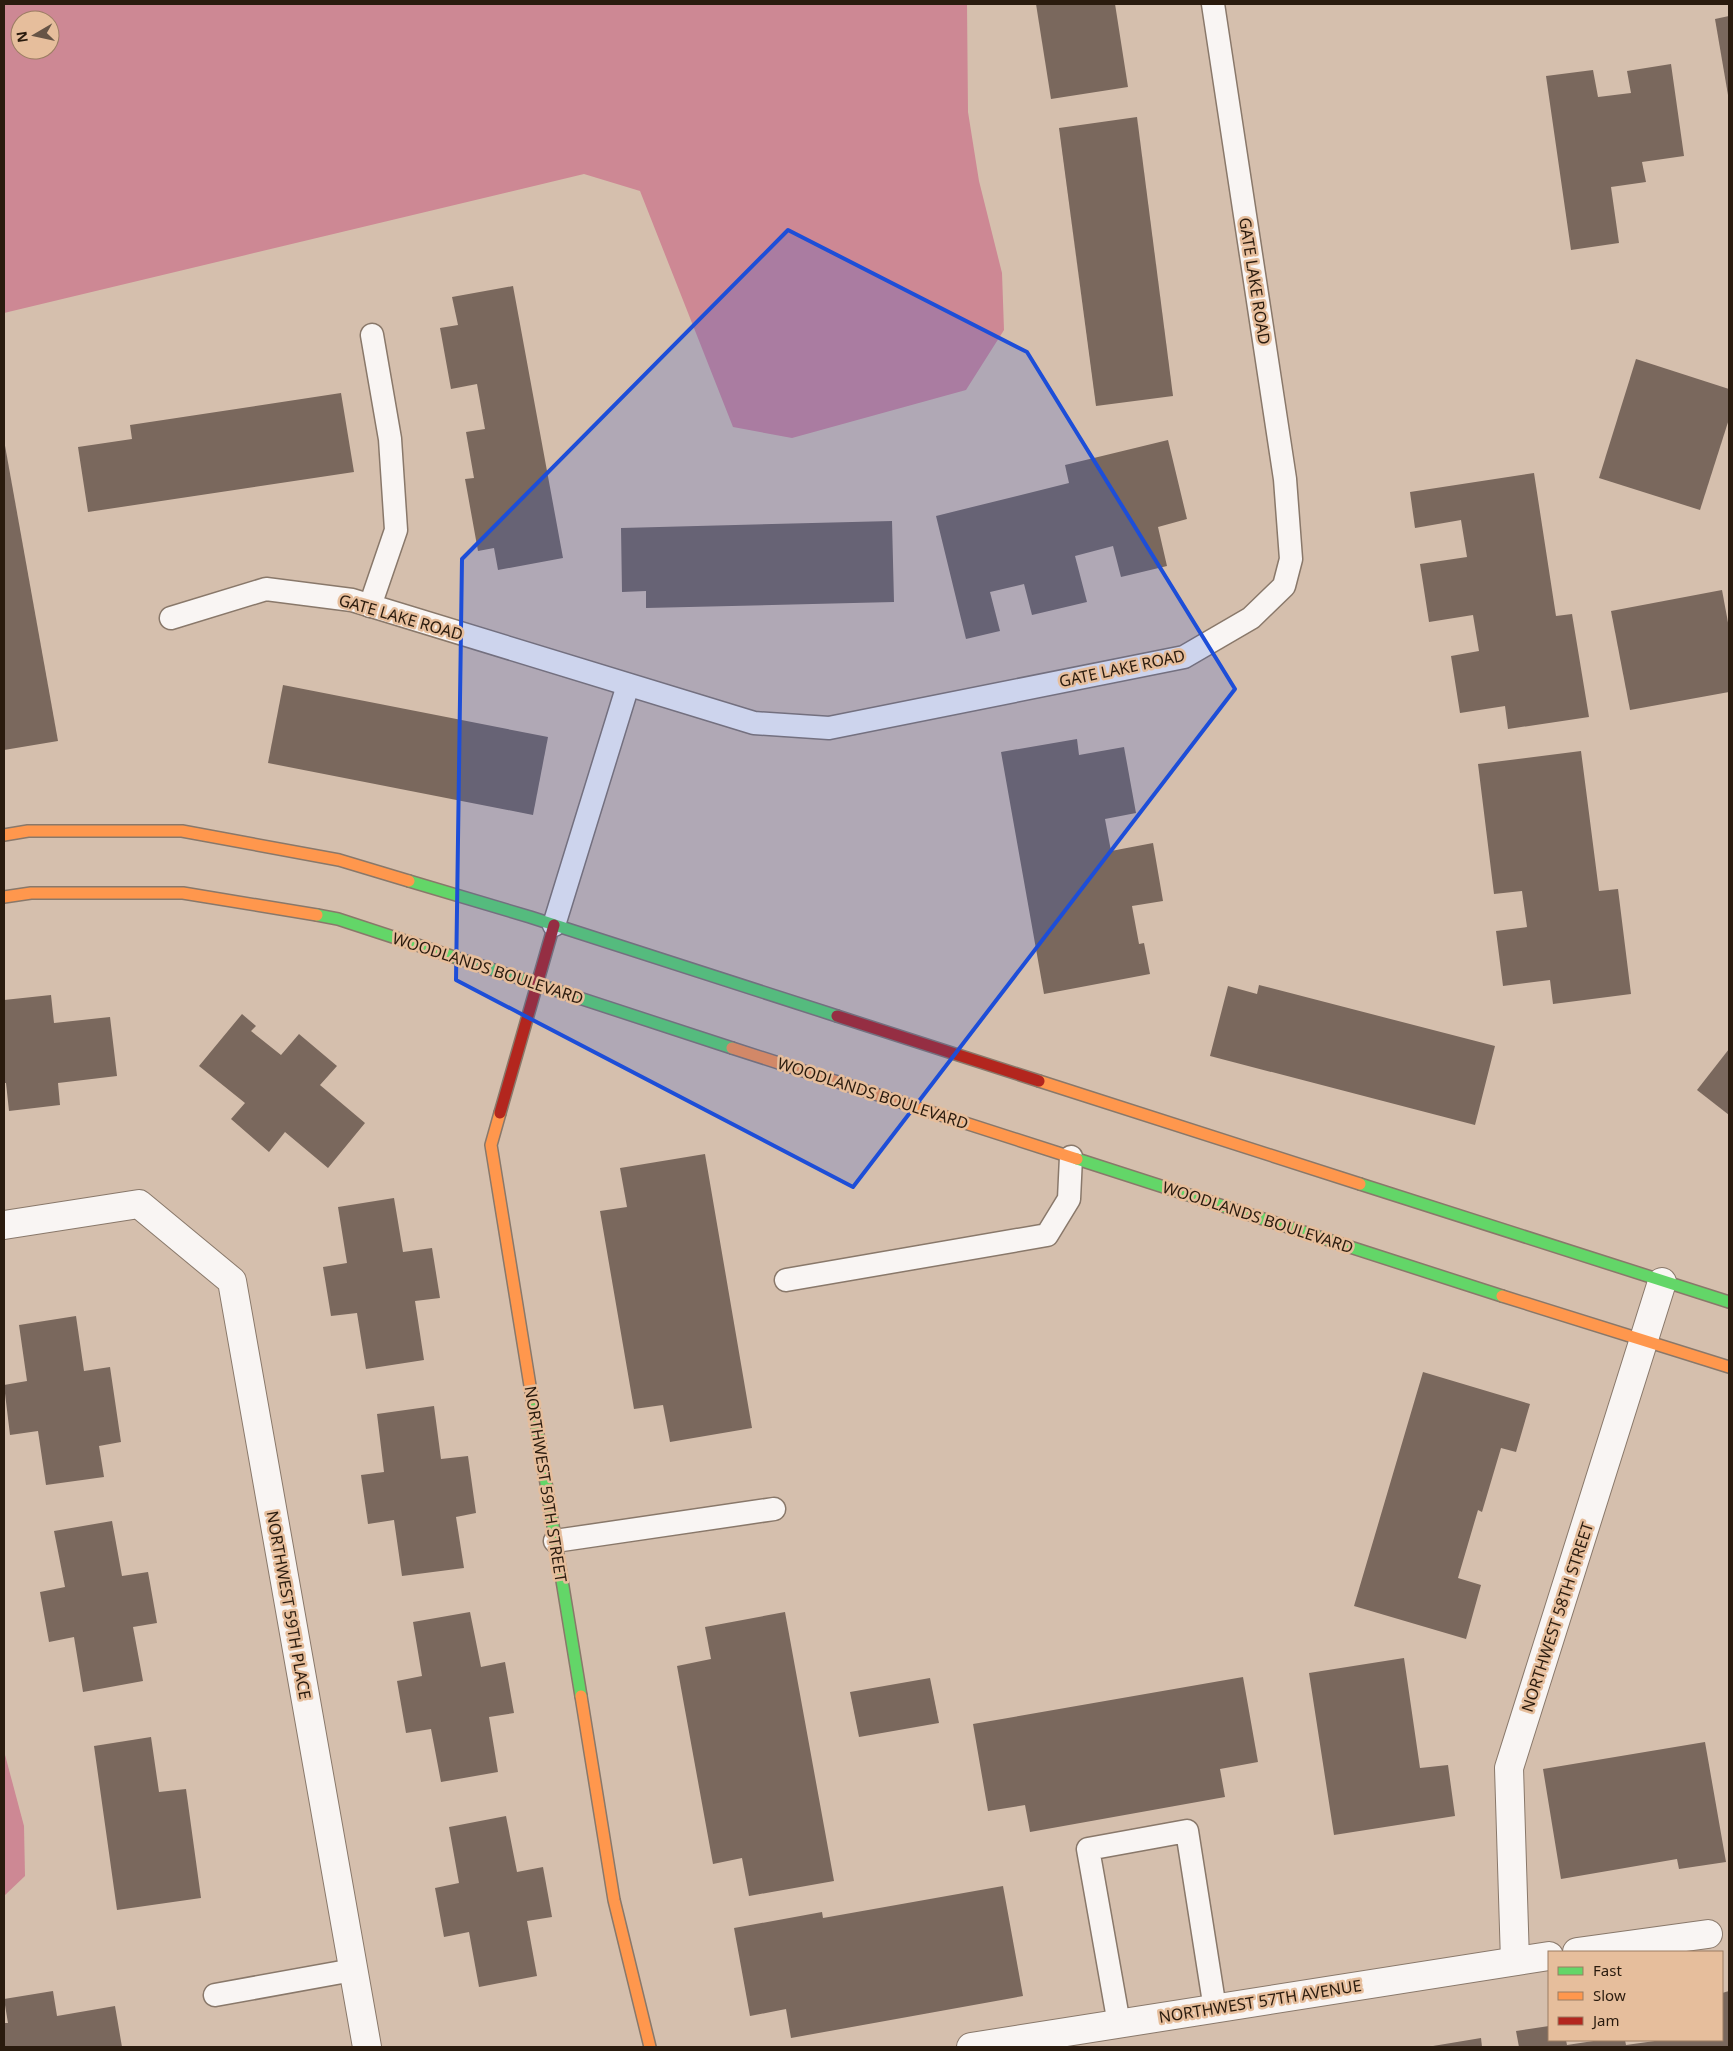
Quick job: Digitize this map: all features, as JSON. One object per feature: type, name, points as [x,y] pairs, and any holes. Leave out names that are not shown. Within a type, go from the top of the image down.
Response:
[{"type":"street","points":[[4,835],[28,831],[182,831],[339,860],[554,925],[1729,1302]]},
{"type":"street","name":"WOODLANDS BOULEVARD","points":[[4,897],[31,892],[183,893],[338,919],[536,985],[1644,1342],[1729,1367]]},
{"type":"street","name":"NORTHWEST 59TH STREET","points":[[554,925],[491,1145],[614,1900],[650,2047]]},
{"type":"street","name":"NORTHWEST 59TH PLACE","points":[[4,1225],[139,1204],[232,1281],[367,2047]]},
{"type":"street","name":"NORTHWEST 58TH STREET","points":[[1515,1961],[1509,1768],[1662,1282]]},
{"type":"street","points":[[1584,1951],[1708,1934]]},
{"type":"street","name":"NORTHWEST 57TH AVENUE","points":[[971,2047],[1548,1956]]},
{"type":"lane","name":"GATE LAKE ROAD","points":[[171,618],[266,589],[352,600],[754,723],[829,728],[1184,657],[1251,618],[1284,586],[1291,559],[1285,479],[1213,4]]},
{"type":"lane","points":[[370,606],[396,530],[390,439],[372,335]]},
{"type":"lane","points":[[554,925],[628,685]]},
{"type":"lane","points":[[786,1280],[1047,1235],[1069,1198],[1072,1157]]},
{"type":"lane","points":[[556,1541],[774,1509]]},
{"type":"lane","points":[[1119,2024],[1088,1849],[1187,1831],[1215,2009]]},
{"type":"lane","points":[[215,1996],[353,1970]]},
{"type":"highlighted area","points":[[788,230],[1027,352],[1235,689],[853,1187],[456,980],[462,559]]},
{"type":"shaded area","points":[[4,4],[967,4],[968,112],[979,181],[1002,273],[1004,330],[966,390],[792,438],[733,427],[640,191],[584,174],[4,313]]},
{"type":"shaded area","points":[[4,1751],[24,1826],[25,1876],[4,1896]]},
{"type":"building","points":[[1036,4],[1115,4],[1128,87],[1051,99]]},
{"type":"building","points":[[1729,16],[1729,95],[1728,95],[1715,19]]},
{"type":"building","points":[[1671,64],[1684,156],[1642,162],[1646,182],[1611,187],[1619,243],[1571,250],[1546,76],[1593,70],[1598,97],[1631,93],[1627,71]]},
{"type":"building","points":[[1137,117],[1173,396],[1096,406],[1059,128]]},
{"type":"building","points":[[513,286],[563,558],[498,570],[494,548],[478,551],[465,479],[474,478],[466,432],[485,429],[477,384],[451,389],[440,328],[458,325],[452,297]]},
{"type":"building","points":[[1636,359],[1729,389],[1729,419],[1700,510],[1599,478]]},
{"type":"building","points":[[341,393],[354,472],[88,512],[78,447],[132,439],[130,425]]},
{"type":"building","points":[[4,440],[58,741],[4,750]]},
{"type":"building","points":[[1168,440],[1187,519],[1158,527],[1167,566],[1121,577],[1113,546],[1075,556],[1087,602],[1032,615],[1024,584],[990,592],[1000,631],[966,639],[936,516],[1069,483],[1065,465]]},
{"type":"building","points":[[1534,473],[1556,616],[1572,614],[1589,717],[1508,729],[1505,706],[1460,713],[1451,656],[1479,651],[1473,615],[1429,622],[1420,564],[1467,557],[1461,520],[1415,528],[1410,492]]},
{"type":"building","points":[[892,521],[894,602],[646,608],[646,591],[622,592],[621,528]]},
{"type":"building","points":[[1722,590],[1729,628],[1729,692],[1630,710],[1611,611]]},
{"type":"building","points":[[283,685],[548,737],[533,815],[268,763]]},
{"type":"building","points":[[1077,739],[1079,755],[1124,747],[1136,813],[1105,819],[1111,851],[1153,843],[1163,901],[1132,906],[1139,944],[1144,943],[1150,974],[1044,994],[1001,752]]},
{"type":"building","points":[[1581,751],[1599,891],[1618,889],[1631,994],[1553,1004],[1550,980],[1503,986],[1496,931],[1527,927],[1522,891],[1494,894],[1478,764]]},
{"type":"building","points":[[1259,985],[1495,1046],[1475,1125],[1210,1056],[1228,986],[1257,994]]},
{"type":"building","points":[[51,995],[54,1023],[110,1017],[117,1076],[58,1083],[60,1105],[9,1111],[6,1083],[4,1083],[4,1000]]},
{"type":"building","points":[[242,1014],[256,1026],[251,1031],[281,1055],[299,1034],[337,1066],[320,1085],[365,1123],[328,1168],[285,1132],[269,1152],[231,1119],[245,1103],[199,1066]]},
{"type":"building","points":[[1729,1049],[1729,1115],[1697,1090]]},
{"type":"building","points":[[705,1154],[752,1428],[670,1442],[663,1405],[634,1409],[600,1211],[627,1207],[620,1168]]},
{"type":"building","points":[[394,1198],[403,1252],[432,1248],[440,1298],[415,1301],[424,1360],[366,1369],[357,1313],[331,1316],[323,1267],[347,1263],[338,1207]]},
{"type":"building","points":[[76,1316],[84,1371],[110,1367],[121,1442],[99,1446],[104,1477],[46,1485],[38,1431],[10,1435],[4,1385],[27,1381],[19,1325]]},
{"type":"building","points":[[1423,1372],[1530,1404],[1516,1452],[1501,1448],[1482,1512],[1478,1510],[1458,1578],[1481,1585],[1466,1639],[1354,1606]]},
{"type":"building","points":[[434,1406],[441,1459],[468,1456],[476,1513],[456,1517],[464,1568],[402,1576],[394,1520],[368,1524],[361,1475],[384,1472],[377,1414]]},
{"type":"building","points":[[112,1521],[122,1576],[148,1572],[157,1623],[133,1627],[143,1681],[83,1692],[74,1637],[49,1642],[40,1592],[65,1587],[54,1531]]},
{"type":"building","points":[[470,1612],[481,1667],[505,1662],[514,1713],[489,1717],[498,1772],[441,1782],[431,1729],[406,1733],[397,1681],[422,1676],[413,1622]]},
{"type":"building","points":[[785,1612],[834,1881],[749,1896],[742,1858],[713,1864],[677,1666],[711,1659],[705,1627]]},
{"type":"building","points":[[1404,1658],[1420,1768],[1448,1765],[1455,1816],[1334,1835],[1309,1673]]},
{"type":"building","points":[[1243,1677],[1258,1762],[1220,1769],[1225,1797],[1030,1832],[1025,1805],[988,1811],[973,1724]]},
{"type":"building","points":[[930,1678],[939,1723],[859,1737],[850,1692]]},
{"type":"building","points":[[151,1737],[159,1792],[186,1789],[201,1898],[117,1910],[94,1746]]},
{"type":"building","points":[[1705,1742],[1726,1862],[1679,1869],[1677,1859],[1561,1879],[1543,1769]]},
{"type":"building","points":[[506,1816],[517,1872],[543,1867],[552,1917],[527,1921],[537,1976],[479,1987],[469,1932],[444,1937],[435,1888],[459,1883],[449,1827]]},
{"type":"building","points":[[1003,1886],[1023,1996],[791,2038],[786,2009],[750,2016],[734,1928],[822,1912],[823,1918]]},
{"type":"building","points":[[53,1991],[57,2016],[115,2006],[122,2047],[4,2047],[4,2023],[8,2023],[4,1999]]},
{"type":"building","points":[[1729,1991],[1729,2047],[1519,2047],[1516,2031],[1548,2026],[1548,2041],[1566,2041],[1567,2045],[1593,2041],[1625,2041],[1626,2045],[1655,2041],[1723,2041],[1723,1993]]},
{"type":"building","points":[[1481,2038],[1482,2047],[1433,2047],[1433,2046]]},
{"type":"traffic: fast","points":[[409,881],[530,917],[837,1016]]},
{"type":"traffic: fast","points":[[317,915],[338,919],[732,1048]]},
{"type":"traffic: fast","points":[[1077,1159],[1502,1296]]},
{"type":"traffic: fast","points":[[1360,1184],[1729,1302]]},
{"type":"traffic: fast","points":[[532,1398],[581,1696]]},
{"type":"traffic: slow","points":[[4,835],[28,831],[182,831],[339,860],[409,881]]},
{"type":"traffic: slow","points":[[4,897],[31,893],[183,893],[317,915]]},
{"type":"traffic: slow","points":[[732,1048],[1077,1159]]},
{"type":"traffic: slow","points":[[1039,1081],[1360,1184]]},
{"type":"traffic: slow","points":[[500,1113],[491,1145],[532,1398]]},
{"type":"traffic: slow","points":[[1502,1296],[1729,1367]]},
{"type":"traffic: slow","points":[[581,1696],[614,1900],[650,2047]]},
{"type":"traffic: jam","points":[[500,1113],[554,925]]},
{"type":"traffic: jam","points":[[837,1016],[1039,1081]]}]
